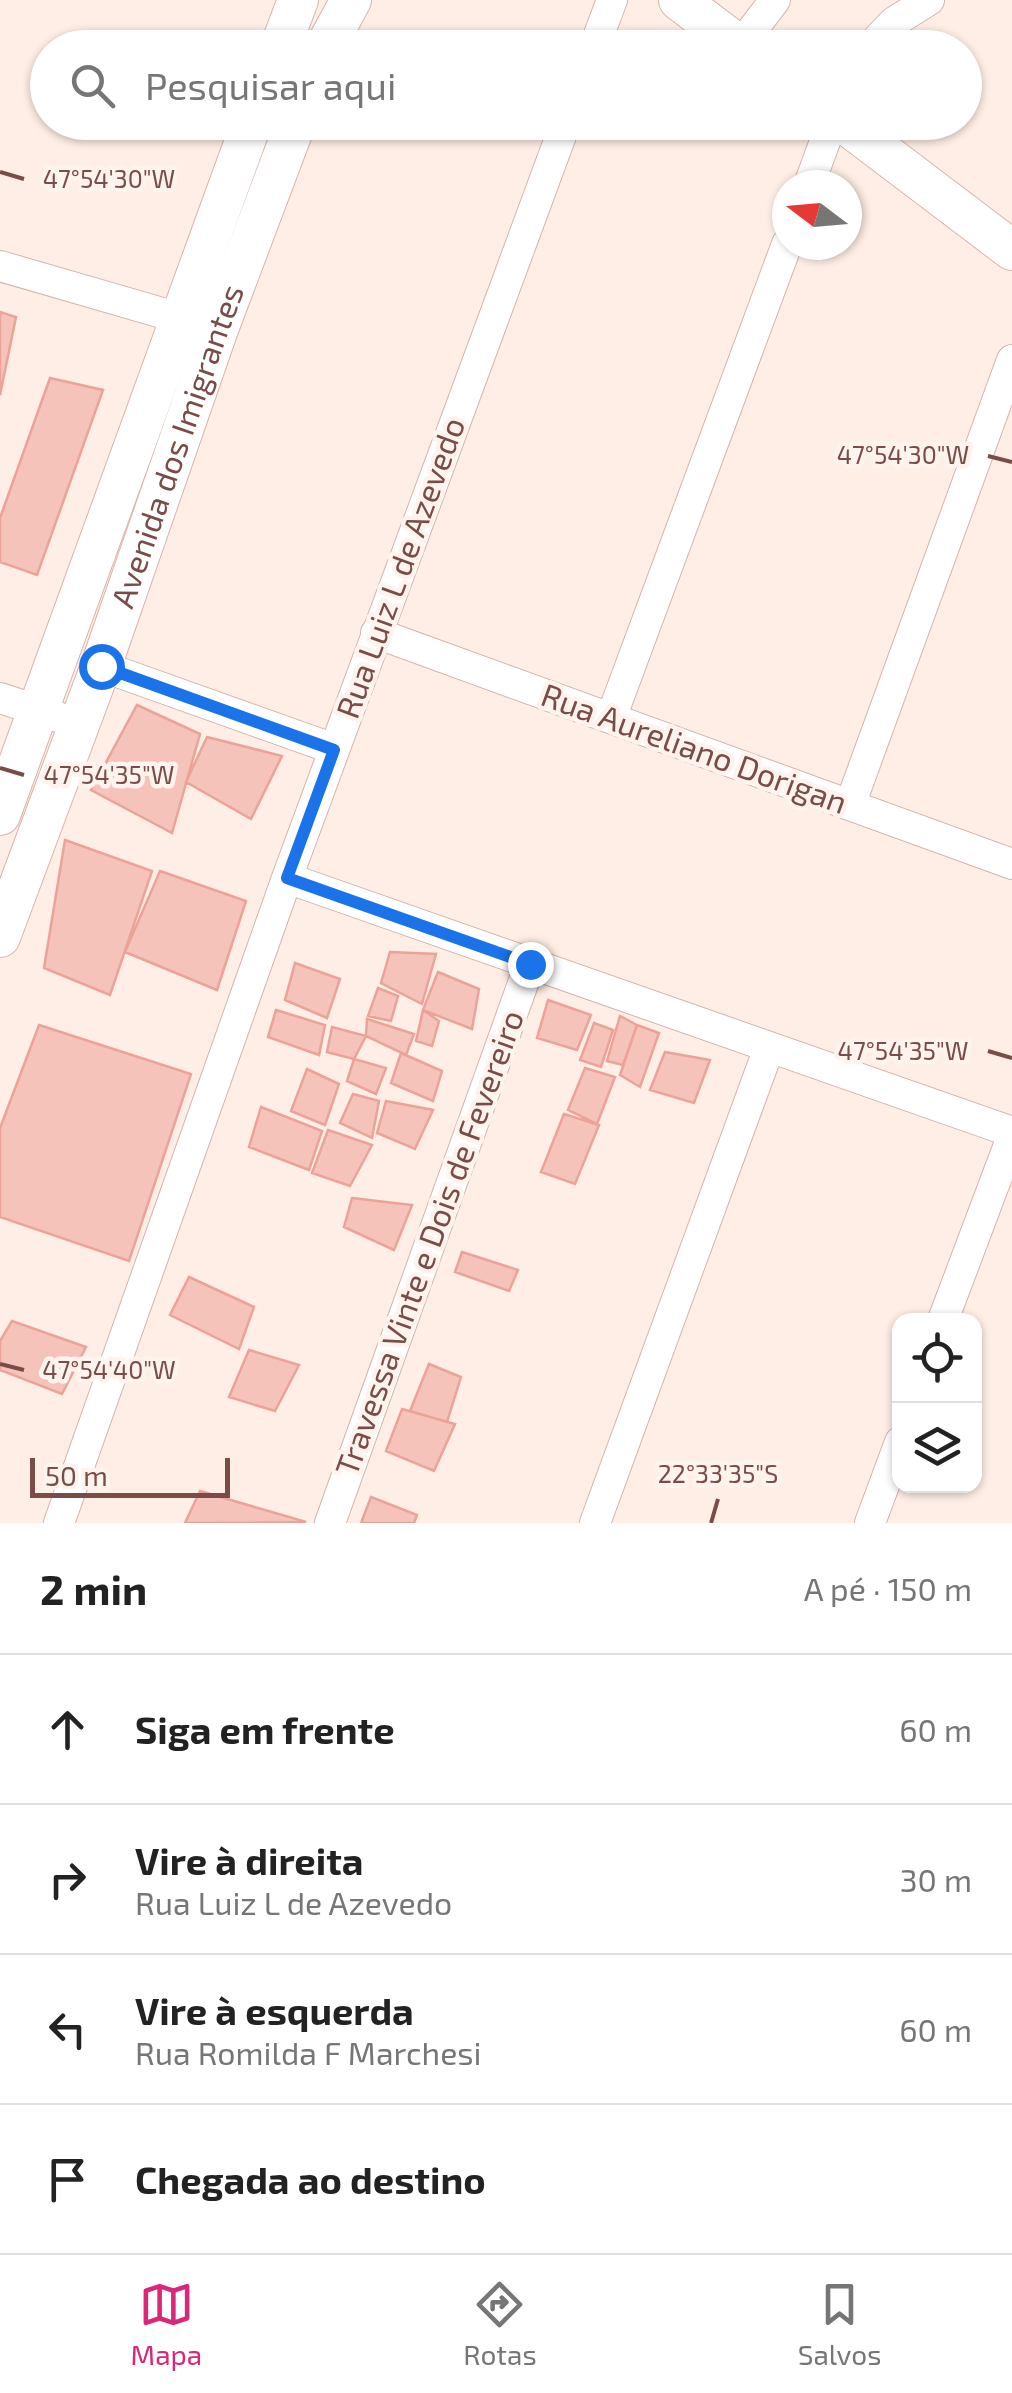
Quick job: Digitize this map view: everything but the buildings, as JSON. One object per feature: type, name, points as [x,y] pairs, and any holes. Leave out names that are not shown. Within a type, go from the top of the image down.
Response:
[{"type":"main road","points":[[287,30],[298,0]]},
{"type":"main road","points":[[335,30],[351,0]]},
{"type":"main road","points":[[679,0],[719,30]]},
{"type":"main road","name":"Avenida dos Imigrantes","points":[[0,937],[101,666],[247,140]]},
{"type":"main road","name":"Avenida dos Imigrantes","points":[[0,816],[38,711],[198,323],[287,140]]},
{"type":"main road","points":[[867,140],[1010,246]]},
{"type":"street","points":[[601,30],[612,0]]},
{"type":"street","points":[[753,30],[775,0]]},
{"type":"street","points":[[886,30],[928,0]]},
{"type":"street","name":"Rua Luiz L de Azevedo","points":[[59,1523],[287,878],[559,140]]},
{"type":"street","points":[[814,170],[825,140]]},
{"type":"street","points":[[611,718],[781,260]]},
{"type":"street","points":[[0,266],[198,323]]},
{"type":"street","points":[[850,805],[1012,360]]},
{"type":"street","name":"Rua Aureliano Dorigan","points":[[376,633],[1012,864]]},
{"type":"street","points":[[101,666],[334,750]]},
{"type":"street","points":[[0,698],[80,723]]},
{"type":"street","points":[[287,878],[1012,1134],[946,1313]]},
{"type":"street","name":"Travessa Vinte e Dois de Fevereiro","points":[[330,1523],[530,964]]},
{"type":"street","points":[[596,1523],[769,1048]]},
{"type":"street","points":[[870,1523],[892,1464]]},
{"type":"route","points":[[101,666],[334,750],[287,878],[530,964]]}]
